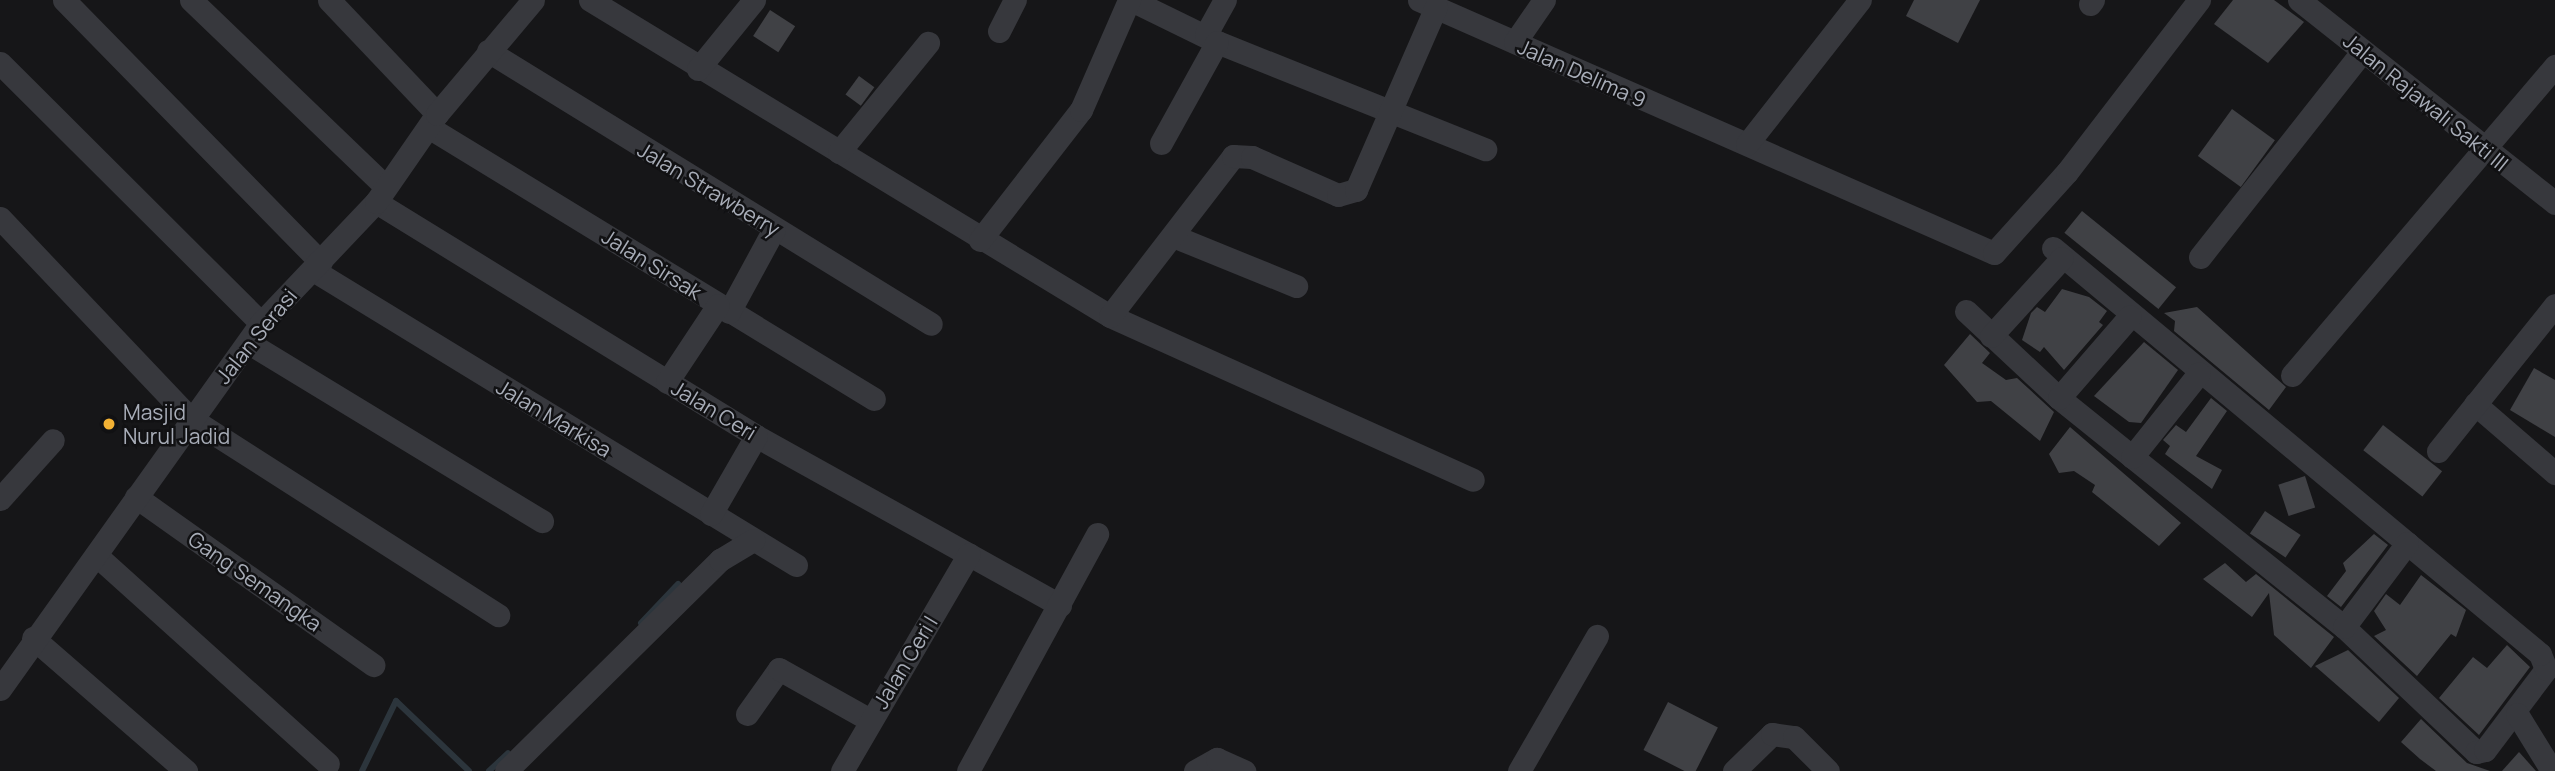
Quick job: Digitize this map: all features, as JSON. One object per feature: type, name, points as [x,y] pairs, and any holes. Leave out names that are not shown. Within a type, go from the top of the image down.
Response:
[{"type":"street","name":"Jalan Markisa","points":[[64,0],[317,266],[796,565]]},
{"type":"street","name":"Jalan Ceri","points":[[191,0],[381,194],[667,382],[756,436],[1060,605]]},
{"type":"street","name":"Jalan Sirsak","points":[[328,0],[433,121],[724,308],[874,399]]},
{"type":"street","name":"Jalan Serasi","points":[[0,689],[33,638],[96,555],[190,418],[249,343],[261,323],[317,266],[381,194],[433,121],[488,51],[533,0]]},
{"type":"street","points":[[590,0],[698,69],[1110,316],[1473,480]]},
{"type":"street","points":[[698,69],[754,0]]},
{"type":"street","points":[[999,31],[1015,0]]},
{"type":"street","points":[[980,240],[1081,110],[1130,0],[1211,38],[1485,149]]},
{"type":"street","points":[[1161,143],[1211,38],[1225,0]]},
{"type":"street","points":[[1515,42],[1544,0]]},
{"type":"street","points":[[1747,144],[1860,0]]},
{"type":"street","name":"Jalan Delima 9","points":[[1428,4],[1994,253],[2067,172],[2199,0]]},
{"type":"street","name":"Jalan Rajawali Sakti III","points":[[2299,0],[2324,8],[2362,52],[2555,203]]},
{"type":"street","points":[[1110,316],[1173,236],[1227,160],[1240,154],[1349,195],[1428,4]]},
{"type":"street","points":[[839,152],[928,43]]},
{"type":"street","name":"Jalan Strawberry","points":[[488,51],[931,324]]},
{"type":"street","points":[[2200,257],[2362,52]]},
{"type":"street","points":[[0,63],[261,323]]},
{"type":"street","points":[[2292,375],[2555,66]]},
{"type":"street","points":[[0,218],[190,418],[498,615]]},
{"type":"street","points":[[667,382],[724,308],[774,229]]},
{"type":"street","points":[[1173,236],[1296,286]]},
{"type":"street","points":[[1966,311],[1991,336],[2059,398],[2344,627],[2476,752],[2517,714],[2546,661],[2057,253],[1991,336]]},
{"type":"street","points":[[2438,451],[2555,305]]},
{"type":"street","points":[[2059,398],[2130,316]]},
{"type":"street","points":[[249,343],[542,521]]},
{"type":"street","points":[[2132,457],[2199,373]]},
{"type":"street","points":[[2475,404],[2555,474]]},
{"type":"street","points":[[711,514],[756,436]]},
{"type":"street","points":[[0,499],[53,440]]},
{"type":"street","name":"Gang Semangka","points":[[136,497],[373,665]]},
{"type":"street","points":[[968,771],[1097,534]]},
{"type":"street","points":[[506,771],[720,560],[753,540]]},
{"type":"street","points":[[2344,627],[2407,544]]},
{"type":"street","name":"Jalan Ceri I","points":[[842,771],[969,554]]},
{"type":"street","points":[[96,555],[328,764]]},
{"type":"street","points":[[1519,771],[1597,636]]},
{"type":"street","points":[[33,638],[186,771]]},
{"type":"street","points":[[747,714],[779,670],[870,720]]},
{"type":"street","points":[[2517,714],[2552,771]]},
{"type":"street","points":[[1734,771],[1772,734],[1794,737],[1828,771]]},
{"type":"street","points":[[1195,771],[1210,759],[1244,771]]},
{"type":"building","points":[[1914,0],[1980,0],[1958,43],[1906,16]]},
{"type":"building","points":[[2233,0],[2274,0],[2304,22],[2268,63],[2214,24]]},
{"type":"building","points":[[770,10],[795,26],[778,52],[753,36]]},
{"type":"building","points":[[859,76],[874,87],[861,106],[845,95]]},
{"type":"building","points":[[2232,109],[2275,140],[2241,187],[2198,156]]},
{"type":"building","points":[[2082,211],[2176,287],[2158,309],[2064,233]]},
{"type":"building","points":[[2062,289],[2089,297],[2107,311],[2099,322],[2103,325],[2064,370],[2044,347],[2040,352],[2022,340],[2031,313],[2037,307],[2045,312]]},
{"type":"building","points":[[2197,307],[2286,387],[2269,410],[2174,331],[2175,321],[2164,313]]},
{"type":"building","points":[[1970,334],[1990,353],[1982,363],[2006,380],[2017,378],[2054,412],[2040,441],[1991,401],[1977,402],[1944,365]]},
{"type":"building","points":[[2144,342],[2178,370],[2141,423],[2129,422],[2094,396]]},
{"type":"building","points":[[2534,368],[2555,380],[2555,437],[2510,410]]},
{"type":"building","points":[[2211,398],[2227,411],[2196,456],[2222,470],[2212,489],[2165,454],[2170,446],[2163,440],[2176,425],[2186,432]]},
{"type":"building","points":[[2383,425],[2442,471],[2422,496],[2363,450]]},
{"type":"building","points":[[2070,427],[2181,523],[2159,546],[2092,492],[2095,485],[2074,471],[2059,473],[2049,454]]},
{"type":"building","points":[[2305,476],[2315,507],[2289,516],[2278,485]]},
{"type":"building","points":[[2265,511],[2301,535],[2286,557],[2250,533]]},
{"type":"building","points":[[2374,534],[2388,545],[2341,607],[2327,596],[2346,571],[2343,563]]},
{"type":"building","points":[[2225,563],[2246,582],[2256,574],[2334,637],[2311,668],[2274,635],[2269,593],[2252,617],[2203,579]]},
{"type":"building","points":[[2421,575],[2466,610],[2456,637],[2451,634],[2417,676],[2374,636],[2386,630],[2374,611],[2386,594],[2400,605]]},
{"type":"building","points":[[2507,645],[2530,667],[2479,735],[2439,698],[2473,657],[2487,668]]},
{"type":"building","points":[[2348,650],[2399,698],[2379,722],[2315,666]]},
{"type":"building","points":[[1668,702],[1718,727],[1696,771],[1684,771],[1643,750]]},
{"type":"building","points":[[2421,719],[2467,763],[2490,771],[2436,771],[2420,759],[2401,742]]},
{"type":"building","points":[[2519,752],[2536,771],[2502,771]]},
{"type":"waterway","points":[[641,623],[678,584]]},
{"type":"waterway","points":[[362,771],[396,701],[469,771]]},
{"type":"waterway","points":[[489,771],[508,753]]},
{"type":"place","name":"Masjid Nurul Jadid","points":[[109,424]]}]
